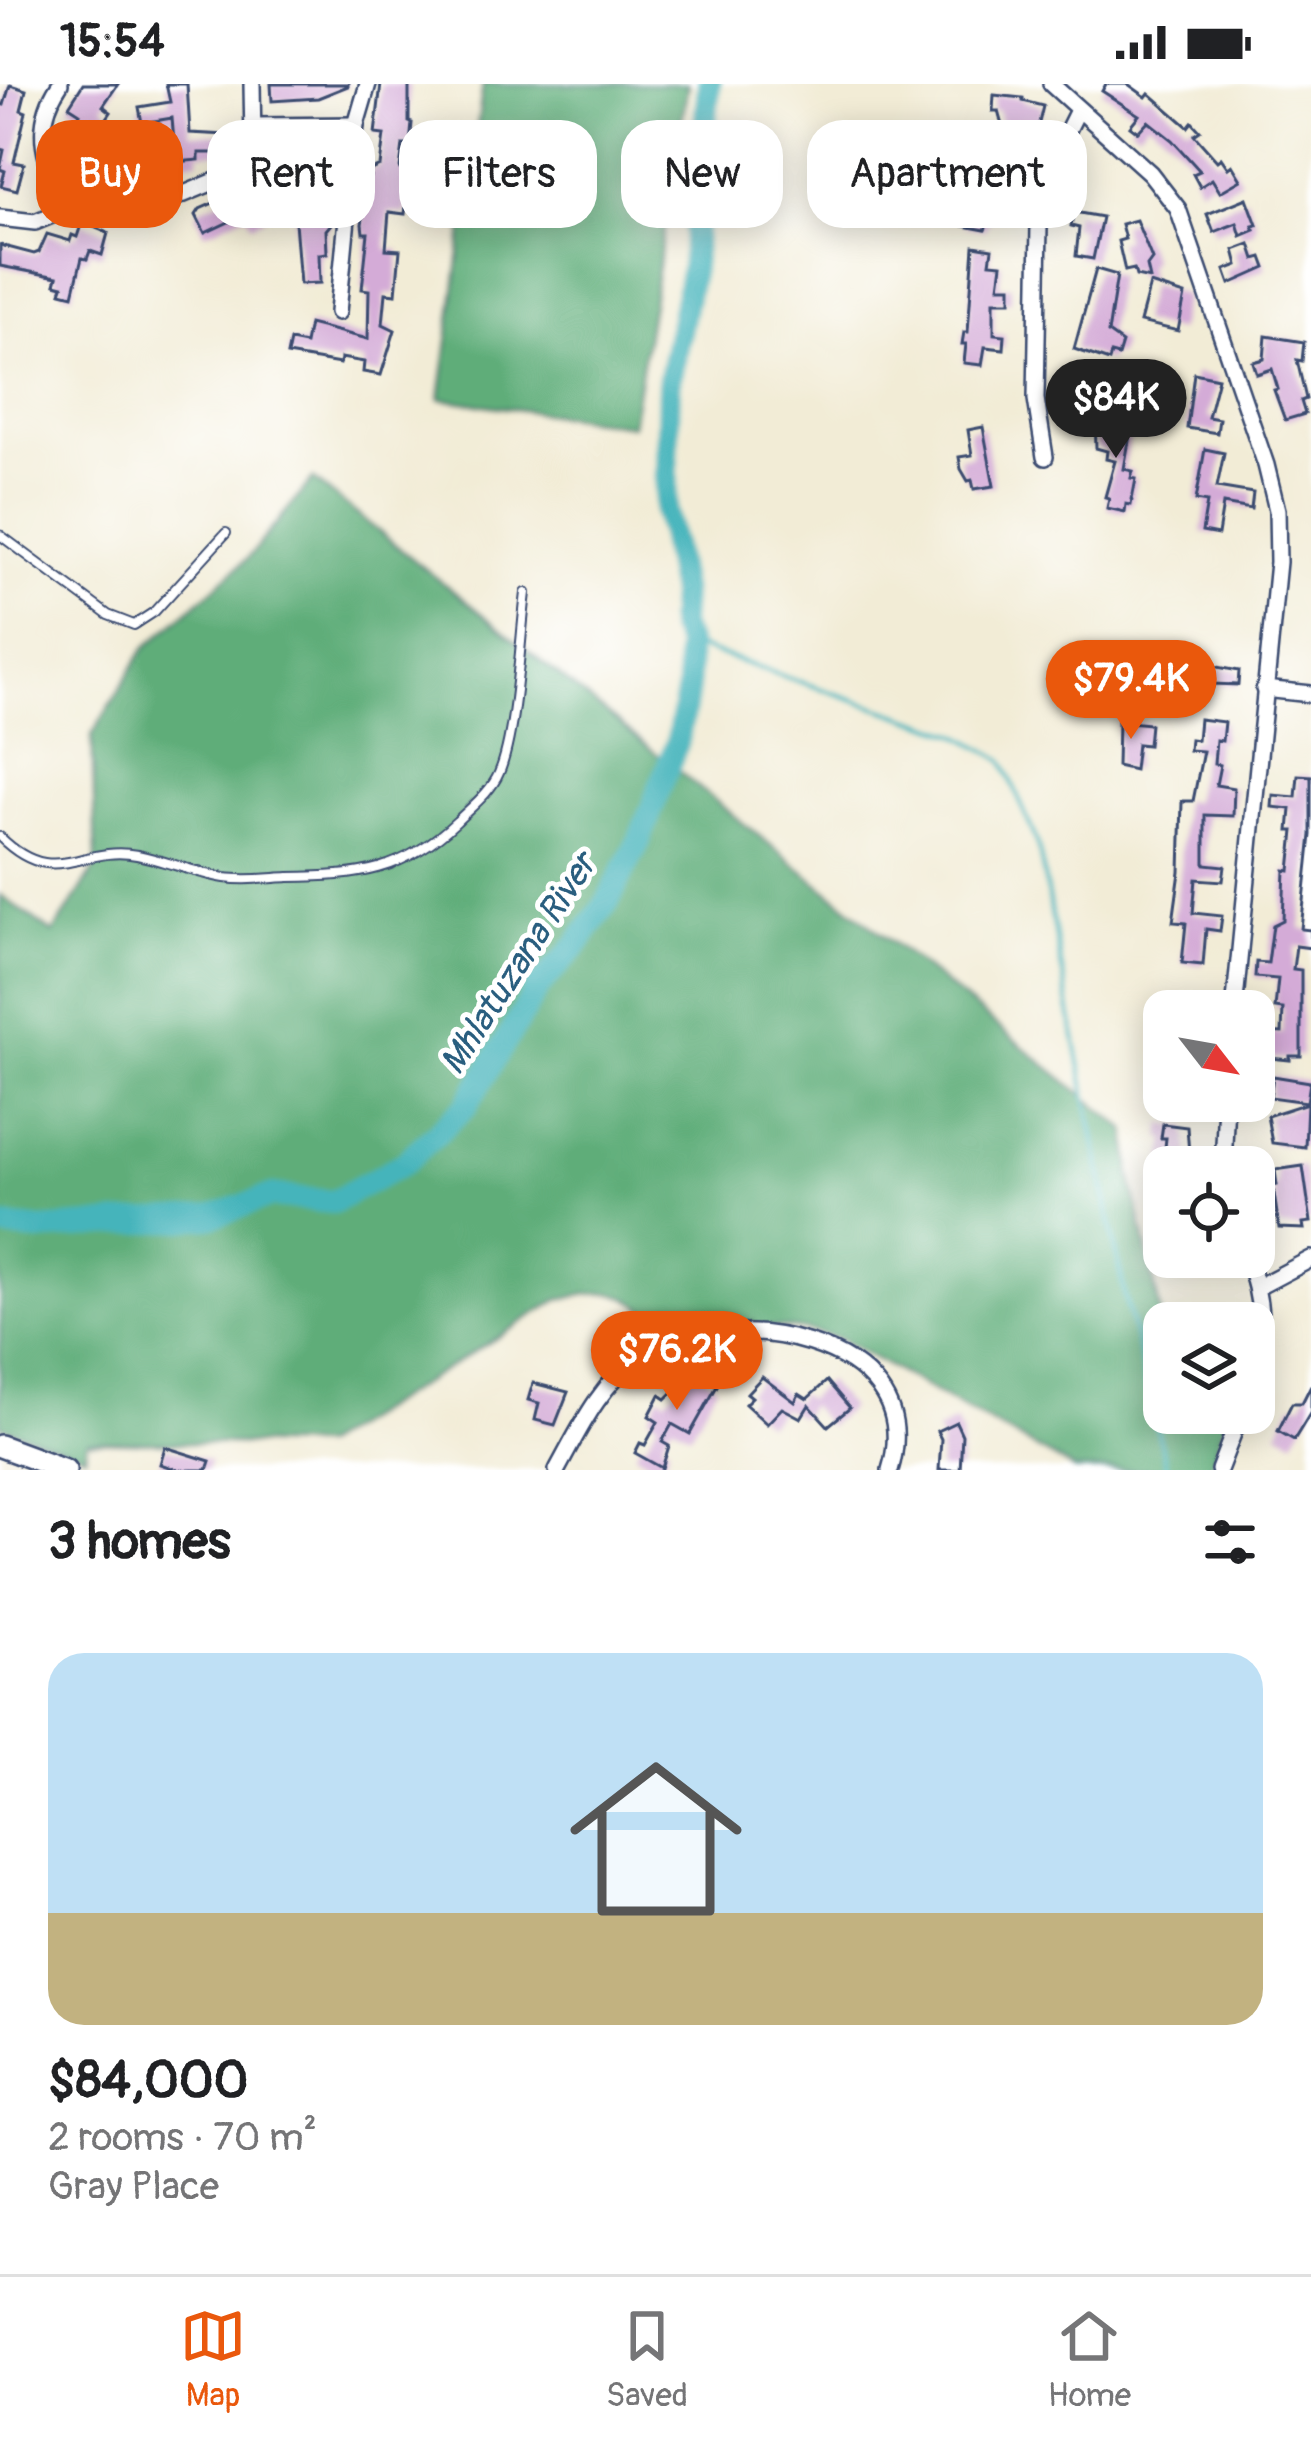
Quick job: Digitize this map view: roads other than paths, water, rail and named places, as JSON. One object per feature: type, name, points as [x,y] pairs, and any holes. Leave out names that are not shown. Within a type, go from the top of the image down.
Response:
[{"type":"street","points":[[45,120],[60,84]]},
{"type":"street","points":[[252,84],[255,120]]},
{"type":"street","points":[[357,120],[368,84]]},
{"type":"street","points":[[1051,84],[1150,173],[1178,209],[1266,465],[1279,534],[1236,990]]},
{"type":"street","points":[[1046,457],[1035,381],[1042,193],[1057,147],[1078,110]]},
{"type":"street","points":[[0,218],[36,222]]},
{"type":"street","points":[[338,312],[346,228]]},
{"type":"street","points":[[1264,689],[1311,694]]},
{"type":"street","points":[[1258,1287],[1311,1259]]},
{"type":"street","points":[[1279,1274],[1311,1272]]},
{"type":"street","points":[[1255,1278],[1259,1302]]},
{"type":"street","points":[[557,1470],[590,1412],[634,1360],[690,1337],[728,1332],[783,1336],[821,1346],[863,1371],[880,1386],[892,1411],[896,1450],[890,1470]]},
{"type":"street","points":[[1219,1470],[1233,1434]]},
{"type":"street","points":[[0,1446],[55,1469]]},
{"type":"lane","points":[[0,536],[108,615],[134,625],[154,612],[226,532]]},
{"type":"lane","points":[[0,837],[25,855],[47,863],[67,865],[100,854],[122,854],[238,879],[338,876],[377,870],[409,858],[439,838],[488,790],[500,771],[526,592]]},
{"type":"waterway","name":"Mhlatuzana River","points":[[0,1227],[39,1230],[210,1217],[272,1196],[333,1202],[404,1163],[466,1106],[539,986],[577,945],[608,901],[639,841],[677,743],[688,688],[687,644],[679,626],[681,594],[666,511],[669,382],[692,267],[709,84]]},
{"type":"waterway","points":[[687,644],[957,734],[1003,760],[1038,845],[1125,1297],[1167,1470]]}]
